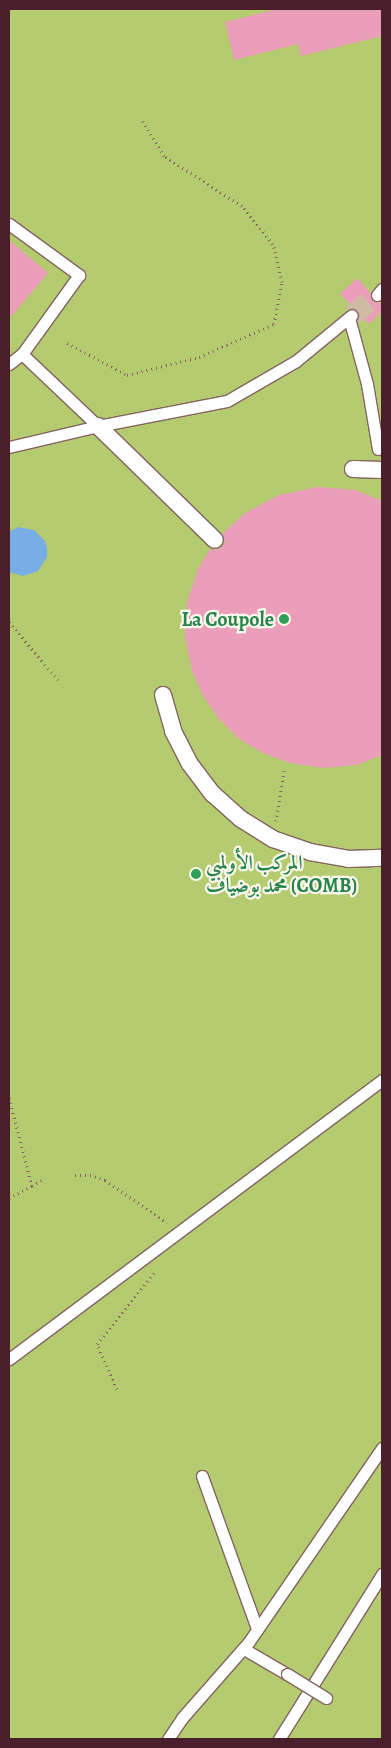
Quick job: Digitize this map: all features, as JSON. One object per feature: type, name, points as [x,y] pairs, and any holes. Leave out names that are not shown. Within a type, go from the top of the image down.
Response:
[{"type":"street","points":[[98,426],[215,540]]},
{"type":"street","points":[[353,468],[382,470]]},
{"type":"street","points":[[163,694],[173,731],[190,764],[207,787],[241,819],[273,839],[310,852],[348,859],[382,858]]},
{"type":"lane","points":[[9,224],[79,275],[22,354],[9,364]]},
{"type":"lane","points":[[9,447],[98,426],[228,401],[296,361],[351,316],[367,384],[378,449]]},
{"type":"lane","points":[[22,354],[98,426]]},
{"type":"lane","points":[[9,1359],[382,1080]]},
{"type":"lane","points":[[168,1739],[182,1718],[244,1648],[382,1448]]},
{"type":"lane","points":[[202,1476],[257,1630]]},
{"type":"lane","points":[[279,1739],[382,1574]]},
{"type":"lane","points":[[244,1648],[326,1698]]},
{"type":"path","points":[[67,343],[126,375],[199,357],[274,324],[282,282],[273,244],[242,206],[164,156],[142,120]]},
{"type":"path","points":[[9,622],[58,680]]},
{"type":"path","points":[[273,839],[284,772]]},
{"type":"path","points":[[9,1098],[32,1186]]},
{"type":"path","points":[[75,1175],[90,1174],[105,1180],[180,1231]]},
{"type":"path","points":[[9,1198],[45,1178]]},
{"type":"path","points":[[117,1389],[97,1344],[157,1269]]},
{"type":"green space","name":"المركب الأولمبي محمد بوضياف (COMB)","points":[[9,9],[382,9],[382,1739],[9,1739]]},
{"type":"water","points":[[18,527],[34,530],[45,541],[47,549],[47,557],[38,571],[23,576],[9,572],[9,532]]},
{"type":"building","points":[[277,9],[382,9],[382,36],[301,56],[298,44],[234,60],[225,22]]},
{"type":"building","points":[[9,240],[48,273],[9,319]]},
{"type":"building","points":[[357,278],[370,292],[372,300],[382,304],[382,311],[369,324],[340,294]]},
{"type":"building","name":"La Coupole","points":[[317,487],[356,490],[382,501],[382,755],[357,765],[323,768],[290,763],[263,753],[239,739],[219,719],[203,696],[192,671],[185,637],[187,602],[198,569],[210,549],[217,550],[222,547],[225,542],[222,534],[245,513],[279,495]]},
{"type":"tunnel","points":[[352,315],[377,295]]},
{"type":"place","name":"La Coupole","points":[[284,619]]},
{"type":"place","name":"المركب الأولمبي محمد بوضياف (COMB)","points":[[196,874]]}]
